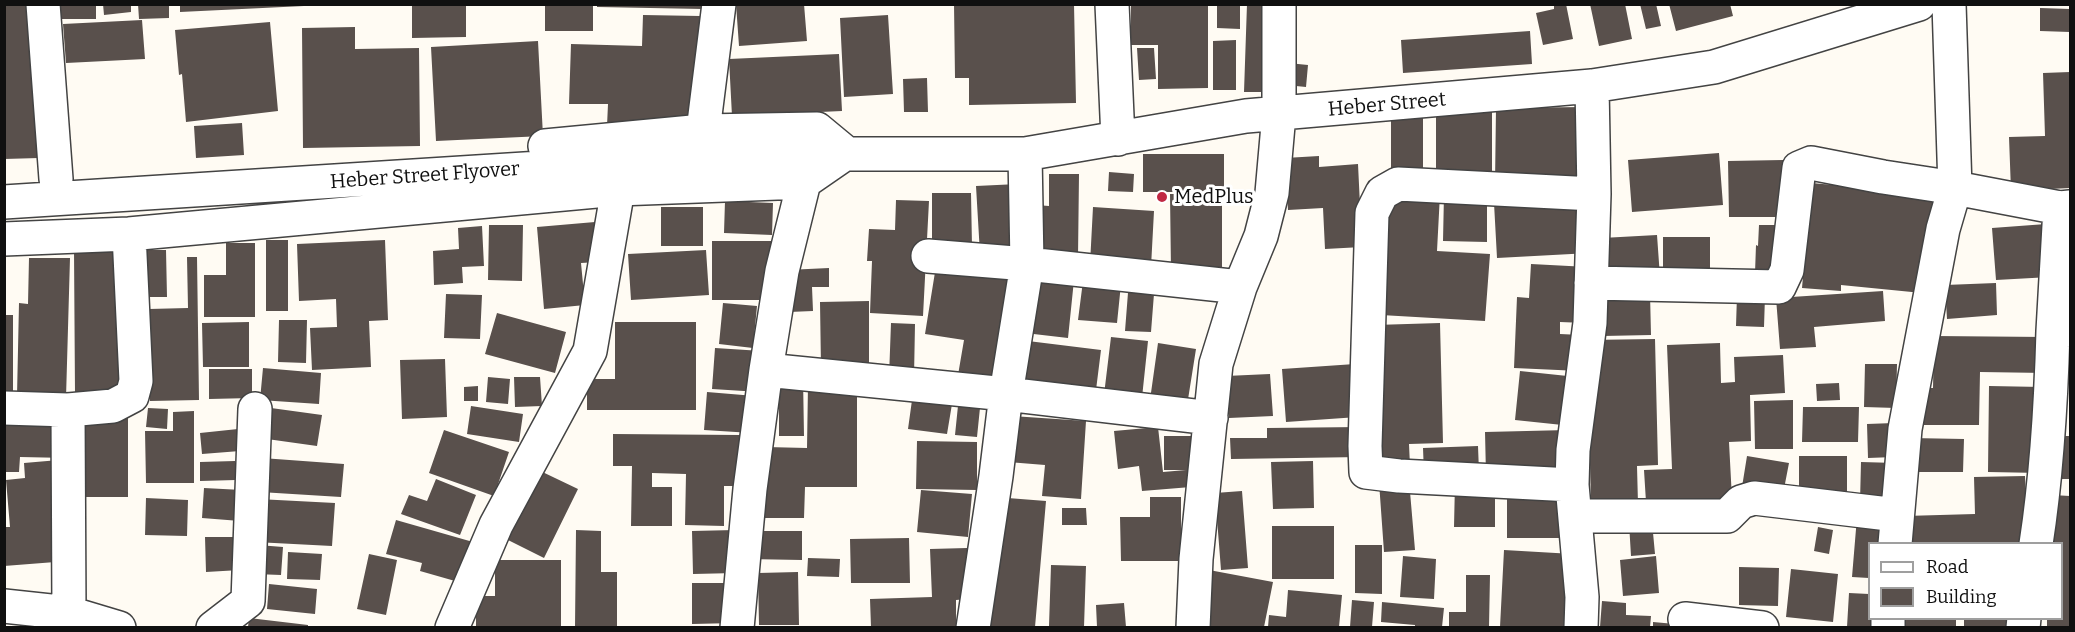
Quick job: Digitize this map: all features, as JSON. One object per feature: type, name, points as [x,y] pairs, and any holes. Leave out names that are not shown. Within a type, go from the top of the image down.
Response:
[{"type":"street","points":[[43,4],[56,178]]},
{"type":"street","points":[[703,131],[719,4]]},
{"type":"street","points":[[1112,4],[1118,139]]},
{"type":"street","points":[[1193,627],[1196,559],[1216,364],[1240,287],[1261,236],[1272,193],[1279,114],[1279,4]]},
{"type":"street","name":"Heber Street","points":[[846,153],[1025,154],[1246,116],[1592,86],[1714,68],[1919,4]]},
{"type":"street","points":[[1594,194],[1398,184],[1382,193],[1372,213],[1366,472],[1574,500],[1727,516],[1741,502],[1754,498],[1896,529],[1905,429],[1943,230],[1954,188],[1949,4]]},
{"type":"street","points":[[1581,627],[1582,597],[1574,500],[1573,450],[1590,323],[1594,194],[1592,86]]},
{"type":"street","points":[[4,181],[545,146],[703,131],[817,129],[846,153],[804,182],[618,189],[129,234],[4,239]]},
{"type":"street","name":"Heber Street Flyover","points":[[4,202],[761,154],[846,153]]},
{"type":"street","points":[[973,627],[996,476],[1005,394],[1027,264],[1025,154]]},
{"type":"street","points":[[1592,283],[1779,287],[1787,270],[1799,168],[1811,163],[2065,208],[2060,426],[2044,488],[2036,542]]},
{"type":"street","points":[[737,627],[750,489],[766,370],[782,271],[804,182]]},
{"type":"street","points":[[452,627],[496,525],[590,351],[618,189]]},
{"type":"street","points":[[4,408],[69,410],[113,406],[132,396],[136,381],[129,234]]},
{"type":"street","points":[[928,256],[1027,264],[1240,287]]},
{"type":"street","points":[[766,370],[1211,418]]},
{"type":"street","points":[[213,627],[248,601],[255,409]]},
{"type":"street","points":[[69,410],[69,614]]},
{"type":"street","points":[[4,606],[69,614],[119,627]]},
{"type":"street","points":[[1685,619],[1762,627]]},
{"type":"building","points":[[4,4],[31,4],[39,158],[4,159]]},
{"type":"building","points":[[52,4],[96,4],[96,19],[52,19]]},
{"type":"building","points":[[103,4],[131,4],[131,12],[104,15]]},
{"type":"building","points":[[138,4],[169,4],[169,18],[139,19]]},
{"type":"building","points":[[180,4],[304,4],[304,6],[180,12]]},
{"type":"building","points":[[412,4],[466,4],[466,37],[412,38]]},
{"type":"building","points":[[545,4],[593,4],[593,31],[545,31]]},
{"type":"building","points":[[597,4],[704,4],[703,9],[597,7]]},
{"type":"building","points":[[736,4],[804,4],[807,41],[739,46]]},
{"type":"building","points":[[954,4],[1074,4],[1076,103],[969,105],[969,78],[955,78]]},
{"type":"building","points":[[1131,4],[1208,4],[1208,88],[1158,89],[1158,45],[1131,45]]},
{"type":"building","points":[[1217,4],[1240,4],[1240,29],[1217,28]]},
{"type":"building","points":[[1247,4],[1270,4],[1268,92],[1244,92]]},
{"type":"building","points":[[1554,4],[1566,4],[1573,39],[1543,45],[1536,13],[1554,9]]},
{"type":"building","points":[[1590,4],[1625,4],[1632,39],[1599,46]]},
{"type":"building","points":[[1640,4],[1656,4],[1661,26],[1646,29]]},
{"type":"building","points":[[1669,4],[1730,4],[1733,16],[1676,31]]},
{"type":"building","points":[[2040,8],[2070,9],[2070,32],[2040,31]]},
{"type":"building","points":[[643,15],[700,16],[698,121],[648,120],[648,127],[607,126],[608,104],[569,104],[571,44],[642,46]]},
{"type":"building","points":[[888,15],[893,94],[844,97],[840,18]]},
{"type":"building","points":[[142,20],[145,59],[66,63],[63,24]]},
{"type":"building","points":[[270,22],[278,111],[186,122],[175,30]]},
{"type":"building","points":[[355,27],[355,49],[419,48],[420,146],[303,148],[302,28]]},
{"type":"building","points":[[1530,31],[1532,64],[1403,73],[1401,40]]},
{"type":"building","points":[[1236,40],[1236,90],[1213,90],[1213,41]]},
{"type":"building","points":[[538,41],[543,136],[436,141],[431,47]]},
{"type":"building","points":[[1137,48],[1154,48],[1156,79],[1139,80]]},
{"type":"building","points":[[839,54],[842,111],[732,116],[729,59]]},
{"type":"building","points":[[1288,63],[1308,65],[1306,87],[1286,85]]},
{"type":"building","points":[[2070,72],[2070,188],[2011,191],[2009,137],[2045,136],[2043,73]]},
{"type":"building","points":[[927,78],[928,112],[904,112],[903,79]]},
{"type":"building","points":[[1586,107],[1586,184],[1495,184],[1496,108]]},
{"type":"building","points":[[1436,110],[1492,110],[1492,178],[1436,179]]},
{"type":"building","points":[[1391,114],[1423,114],[1423,176],[1391,176]]},
{"type":"building","points":[[242,123],[244,155],[196,158],[194,126]]},
{"type":"building","points":[[1719,153],[1723,205],[1632,212],[1628,160]]},
{"type":"building","points":[[1143,154],[1224,154],[1224,192],[1143,192]]},
{"type":"building","points":[[1319,156],[1319,167],[1358,164],[1362,247],[1325,249],[1323,208],[1288,210],[1285,158]]},
{"type":"building","points":[[1783,160],[1784,217],[1729,217],[1728,161]]},
{"type":"building","points":[[1109,172],[1134,174],[1133,192],[1108,191]]},
{"type":"building","points":[[1049,174],[1079,174],[1078,257],[1036,256],[1036,205],[1049,206]]},
{"type":"building","points":[[1811,183],[1936,194],[1935,214],[1930,213],[1922,293],[1841,285],[1841,291],[1802,288]]},
{"type":"building","points":[[1018,184],[1022,251],[980,254],[976,186]]},
{"type":"building","points":[[1388,191],[1440,194],[1437,251],[1490,254],[1485,321],[1381,315]]},
{"type":"building","points":[[932,193],[971,193],[972,247],[932,248]]},
{"type":"building","points":[[1170,194],[1222,194],[1222,271],[1171,271]]},
{"type":"building","points":[[1444,194],[1487,194],[1487,242],[1443,241]]},
{"type":"building","points":[[1588,198],[1590,253],[1497,258],[1494,203]]},
{"type":"building","points":[[896,200],[929,201],[923,316],[870,313],[872,261],[867,261],[869,229],[895,230]]},
{"type":"building","points":[[725,201],[773,203],[772,235],[724,233]]},
{"type":"building","points":[[661,207],[703,207],[703,246],[661,246]]},
{"type":"building","points":[[1093,207],[1154,211],[1151,267],[1090,264]]},
{"type":"building","points":[[595,222],[598,262],[581,263],[585,305],[544,309],[537,227]]},
{"type":"building","points":[[2046,224],[2050,277],[1996,280],[1992,228]]},
{"type":"building","points":[[489,225],[523,225],[522,281],[488,280]]},
{"type":"building","points":[[1759,225],[1779,225],[1778,273],[1755,273]]},
{"type":"building","points":[[482,226],[484,266],[462,267],[463,283],[434,285],[433,251],[459,249],[458,228]]},
{"type":"building","points":[[1657,235],[1660,277],[1605,280],[1602,238]]},
{"type":"building","points":[[1663,237],[1710,237],[1710,279],[1663,280]]},
{"type":"building","points":[[266,240],[288,240],[288,311],[266,311]]},
{"type":"building","points":[[385,240],[388,320],[369,321],[371,367],[312,370],[310,328],[337,327],[336,299],[299,301],[297,244]]},
{"type":"building","points":[[712,241],[774,241],[774,300],[712,300]]},
{"type":"building","points":[[226,243],[255,243],[255,317],[204,317],[204,275],[226,275]]},
{"type":"building","points":[[74,250],[124,250],[125,394],[75,394]]},
{"type":"building","points":[[147,250],[166,250],[167,297],[148,297]]},
{"type":"building","points":[[706,250],[709,295],[631,300],[628,254]]},
{"type":"building","points":[[187,257],[197,257],[199,400],[150,401],[149,309],[188,308]]},
{"type":"building","points":[[29,258],[70,258],[66,398],[17,396],[19,303],[28,304]]},
{"type":"building","points":[[1531,264],[1588,267],[1585,323],[1560,322],[1560,334],[1581,335],[1580,371],[1514,368],[1517,297],[1529,298]]},
{"type":"building","points":[[936,266],[1015,279],[997,382],[958,375],[964,340],[925,334]]},
{"type":"building","points":[[829,268],[829,287],[812,287],[813,311],[789,312],[787,270]]},
{"type":"building","points":[[1030,276],[1074,280],[1068,338],[1025,333]]},
{"type":"building","points":[[1129,280],[1155,281],[1151,332],[1125,331]]},
{"type":"building","points":[[1083,281],[1121,284],[1117,323],[1078,320]]},
{"type":"building","points":[[1996,283],[1997,315],[1947,319],[1945,285]]},
{"type":"building","points":[[1883,291],[1885,321],[1814,327],[1816,347],[1780,349],[1776,298]]},
{"type":"building","points":[[1602,293],[1650,293],[1651,335],[1603,336]]},
{"type":"building","points":[[446,294],[482,295],[480,339],[444,338]]},
{"type":"building","points":[[1737,295],[1765,296],[1764,327],[1736,326]]},
{"type":"building","points":[[869,301],[869,368],[821,368],[820,302]]},
{"type":"building","points":[[723,303],[757,306],[753,348],[719,344]]},
{"type":"building","points":[[497,313],[566,332],[555,373],[485,354]]},
{"type":"building","points":[[4,315],[13,315],[13,398],[4,398]]},
{"type":"building","points":[[279,320],[307,320],[306,363],[278,362]]},
{"type":"building","points":[[249,322],[249,367],[203,367],[202,323]]},
{"type":"building","points":[[615,322],[696,322],[696,410],[587,410],[587,379],[615,379]]},
{"type":"building","points":[[891,323],[915,324],[914,377],[889,377]]},
{"type":"building","points":[[1440,323],[1443,443],[1409,444],[1410,466],[1378,467],[1375,325]]},
{"type":"building","points":[[1934,336],[2046,337],[2046,373],[1980,372],[1979,425],[1917,425],[1918,388],[1933,388]]},
{"type":"building","points":[[1111,337],[1148,341],[1141,407],[1103,403]]},
{"type":"building","points":[[1655,339],[1658,465],[1637,466],[1638,504],[1591,505],[1587,340]]},
{"type":"building","points":[[1028,341],[1101,350],[1095,398],[1022,389]]},
{"type":"building","points":[[1158,343],[1196,349],[1186,412],[1149,407]]},
{"type":"building","points":[[1720,343],[1721,383],[1735,382],[1734,357],[1783,355],[1785,393],[1750,395],[1751,441],[1729,442],[1732,499],[1646,502],[1644,470],[1672,469],[1667,345]]},
{"type":"building","points":[[715,348],[762,351],[760,392],[712,389]]},
{"type":"building","points":[[445,359],[447,417],[402,419],[400,360]]},
{"type":"building","points":[[1355,364],[1358,417],[1286,422],[1282,369]]},
{"type":"building","points":[[1865,364],[1897,364],[1896,408],[1864,407]]},
{"type":"building","points":[[263,368],[321,373],[319,404],[260,400]]},
{"type":"building","points":[[209,369],[252,369],[252,398],[209,399]]},
{"type":"building","points":[[1520,371],[1577,377],[1572,426],[1515,420]]},
{"type":"building","points":[[1270,374],[1273,416],[1229,418],[1226,376]]},
{"type":"building","points":[[488,377],[510,379],[508,404],[486,402]]},
{"type":"building","points":[[514,377],[540,377],[542,406],[515,407]]},
{"type":"building","points":[[803,377],[804,436],[779,436],[779,378]]},
{"type":"building","points":[[1839,383],[1840,400],[1817,401],[1816,384]]},
{"type":"building","points":[[808,385],[857,386],[857,487],[805,487],[804,518],[765,518],[766,447],[807,448]]},
{"type":"building","points":[[478,386],[478,401],[464,401],[464,387]]},
{"type":"building","points":[[1989,386],[2042,387],[2041,473],[1988,472]]},
{"type":"building","points":[[707,392],[755,396],[752,433],[704,430]]},
{"type":"building","points":[[913,393],[953,398],[947,434],[908,429]]},
{"type":"building","points":[[959,396],[981,398],[977,437],[955,435]]},
{"type":"building","points":[[1793,400],[1793,449],[1755,449],[1754,401]]},
{"type":"building","points":[[471,406],[523,414],[519,442],[467,434]]},
{"type":"building","points":[[1803,407],[1859,407],[1858,442],[1802,442]]},
{"type":"building","points":[[148,408],[168,409],[167,429],[146,427]]},
{"type":"building","points":[[271,408],[322,415],[317,446],[267,439]]},
{"type":"building","points":[[194,411],[194,483],[146,483],[145,431],[173,431],[173,412]]},
{"type":"building","points":[[4,412],[69,412],[68,458],[20,457],[19,472],[4,472]]},
{"type":"building","points":[[128,416],[128,497],[78,497],[78,417]]},
{"type":"building","points":[[1012,416],[1086,421],[1081,499],[1042,496],[1045,465],[1008,462]]},
{"type":"building","points":[[1894,423],[1894,457],[1868,458],[1867,424]]},
{"type":"building","points":[[1158,427],[1163,472],[1186,470],[1164,470],[1164,436],[1196,436],[1191,487],[1142,491],[1139,466],[1118,469],[1114,431]]},
{"type":"building","points":[[1361,427],[1361,457],[1231,459],[1230,438],[1267,438],[1267,428]]},
{"type":"building","points":[[238,429],[240,451],[202,454],[200,433]]},
{"type":"building","points":[[444,430],[509,452],[494,496],[429,473]]},
{"type":"building","points":[[1568,430],[1569,474],[1486,475],[1485,432]]},
{"type":"building","points":[[613,434],[740,435],[739,486],[724,486],[724,526],[685,525],[686,474],[652,473],[652,487],[672,487],[672,526],[631,526],[632,466],[613,466]]},
{"type":"building","points":[[2057,436],[2070,436],[2070,479],[2056,479]]},
{"type":"building","points":[[1911,438],[1964,439],[1963,472],[1910,472]]},
{"type":"building","points":[[917,441],[977,442],[977,490],[916,489]]},
{"type":"building","points":[[1478,446],[1479,472],[1424,474],[1423,448]]},
{"type":"building","points":[[1747,456],[1789,463],[1783,494],[1742,487]]},
{"type":"building","points":[[1799,456],[1847,456],[1847,492],[1799,492]]},
{"type":"building","points":[[262,458],[344,464],[341,497],[260,492]]},
{"type":"building","points":[[59,460],[68,561],[4,566],[4,527],[10,527],[6,480],[25,478],[24,463]]},
{"type":"building","points":[[235,461],[236,480],[200,481],[200,462]]},
{"type":"building","points":[[1313,461],[1314,508],[1273,509],[1271,462]]},
{"type":"building","points":[[1861,462],[1896,463],[1895,502],[1860,502]]},
{"type":"building","points":[[532,467],[578,489],[544,558],[498,535]]},
{"type":"building","points":[[2025,476],[2028,542],[1906,542],[1905,516],[1975,514],[1974,477]]},
{"type":"building","points":[[436,479],[476,495],[460,535],[401,514],[409,495],[427,501]]},
{"type":"building","points":[[1409,480],[1415,550],[1384,552],[1379,482]]},
{"type":"building","points":[[1455,482],[1495,483],[1495,527],[1454,527]]},
{"type":"building","points":[[1507,487],[1568,494],[1569,538],[1507,538]]},
{"type":"building","points":[[204,488],[242,490],[240,521],[202,518]]},
{"type":"building","points":[[921,490],[972,494],[968,537],[917,532]]},
{"type":"building","points":[[1242,491],[1248,568],[1221,570],[1215,493]]},
{"type":"building","points":[[2052,495],[2070,496],[2070,627],[2047,627],[2047,620],[2063,620],[2063,542],[2050,542]]},
{"type":"building","points":[[995,497],[1046,501],[1035,627],[983,627]]},
{"type":"building","points":[[1150,497],[1181,497],[1181,561],[1121,561],[1120,517],[1150,517]]},
{"type":"building","points":[[146,498],[188,500],[187,536],[145,535]]},
{"type":"building","points":[[258,499],[335,503],[332,546],[255,542]]},
{"type":"building","points":[[1062,508],[1086,508],[1087,525],[1062,525]]},
{"type":"building","points":[[1857,517],[1889,520],[1887,542],[1868,542],[1868,578],[1852,577]]},
{"type":"building","points":[[396,520],[473,542],[462,583],[420,571],[422,563],[386,554]]},
{"type":"building","points":[[1652,522],[1655,554],[1631,556],[1629,523]]},
{"type":"building","points":[[1272,526],[1334,526],[1334,579],[1272,579]]},
{"type":"building","points":[[1818,527],[1833,530],[1829,554],[1814,551]]},
{"type":"building","points":[[576,530],[601,531],[601,572],[617,572],[617,627],[575,627]]},
{"type":"building","points":[[735,530],[736,573],[693,574],[692,531]]},
{"type":"building","points":[[747,531],[802,531],[802,560],[747,559]]},
{"type":"building","points":[[205,537],[239,537],[240,570],[206,572]]},
{"type":"building","points":[[909,538],[910,583],[851,583],[850,539]]},
{"type":"building","points":[[258,545],[283,547],[281,575],[255,574]]},
{"type":"building","points":[[1355,545],[1382,545],[1382,594],[1355,593]]},
{"type":"building","points":[[967,548],[968,599],[956,600],[956,627],[871,627],[870,599],[932,597],[930,549]]},
{"type":"building","points":[[1504,550],[1573,554],[1569,627],[1500,627]]},
{"type":"building","points":[[288,552],[322,554],[320,580],[287,579]]},
{"type":"building","points":[[369,554],[397,560],[386,615],[357,609]]},
{"type":"building","points":[[1403,556],[1436,559],[1434,599],[1400,597]]},
{"type":"building","points":[[1656,556],[1659,593],[1623,596],[1620,560]]},
{"type":"building","points":[[808,558],[840,559],[839,577],[807,576]]},
{"type":"building","points":[[495,560],[561,560],[561,627],[476,627],[476,596],[495,596]]},
{"type":"building","points":[[1051,565],[1086,566],[1084,627],[1049,626]]},
{"type":"building","points":[[1739,567],[1779,568],[1778,606],[1739,605]]},
{"type":"building","points":[[1791,569],[1838,574],[1833,622],[1786,617]]},
{"type":"building","points":[[1209,570],[1273,582],[1264,627],[1197,627]]},
{"type":"building","points":[[798,572],[799,625],[759,625],[758,573]]},
{"type":"building","points":[[1466,575],[1490,575],[1489,627],[1449,627],[1449,612],[1466,612]]},
{"type":"building","points":[[692,583],[735,583],[735,623],[692,624]]},
{"type":"building","points":[[269,584],[317,589],[315,614],[267,609]]},
{"type":"building","points":[[1288,590],[1342,595],[1339,627],[1268,627],[1269,615],[1286,617]]},
{"type":"building","points":[[1849,593],[1868,594],[1868,620],[1882,620],[1882,627],[1847,627]]},
{"type":"building","points":[[1352,600],[1374,602],[1372,627],[1350,627]]},
{"type":"building","points":[[1602,601],[1626,603],[1626,615],[1651,616],[1650,627],[1600,627]]},
{"type":"building","points":[[1382,602],[1444,608],[1442,627],[1415,627],[1415,625],[1381,622]]},
{"type":"building","points":[[1124,603],[1126,627],[1097,627],[1096,605]]},
{"type":"building","points":[[249,618],[308,625],[308,627],[248,627]]},
{"type":"building","points":[[1900,620],[1956,620],[1956,627],[1900,627]]},
{"type":"building","points":[[1964,620],[2014,620],[2014,627],[1964,627]]},
{"type":"building","points":[[1653,622],[1675,624],[1675,627],[1653,627]]},
{"type":"place","name":"MedPlus","points":[[1162,197]]}]
